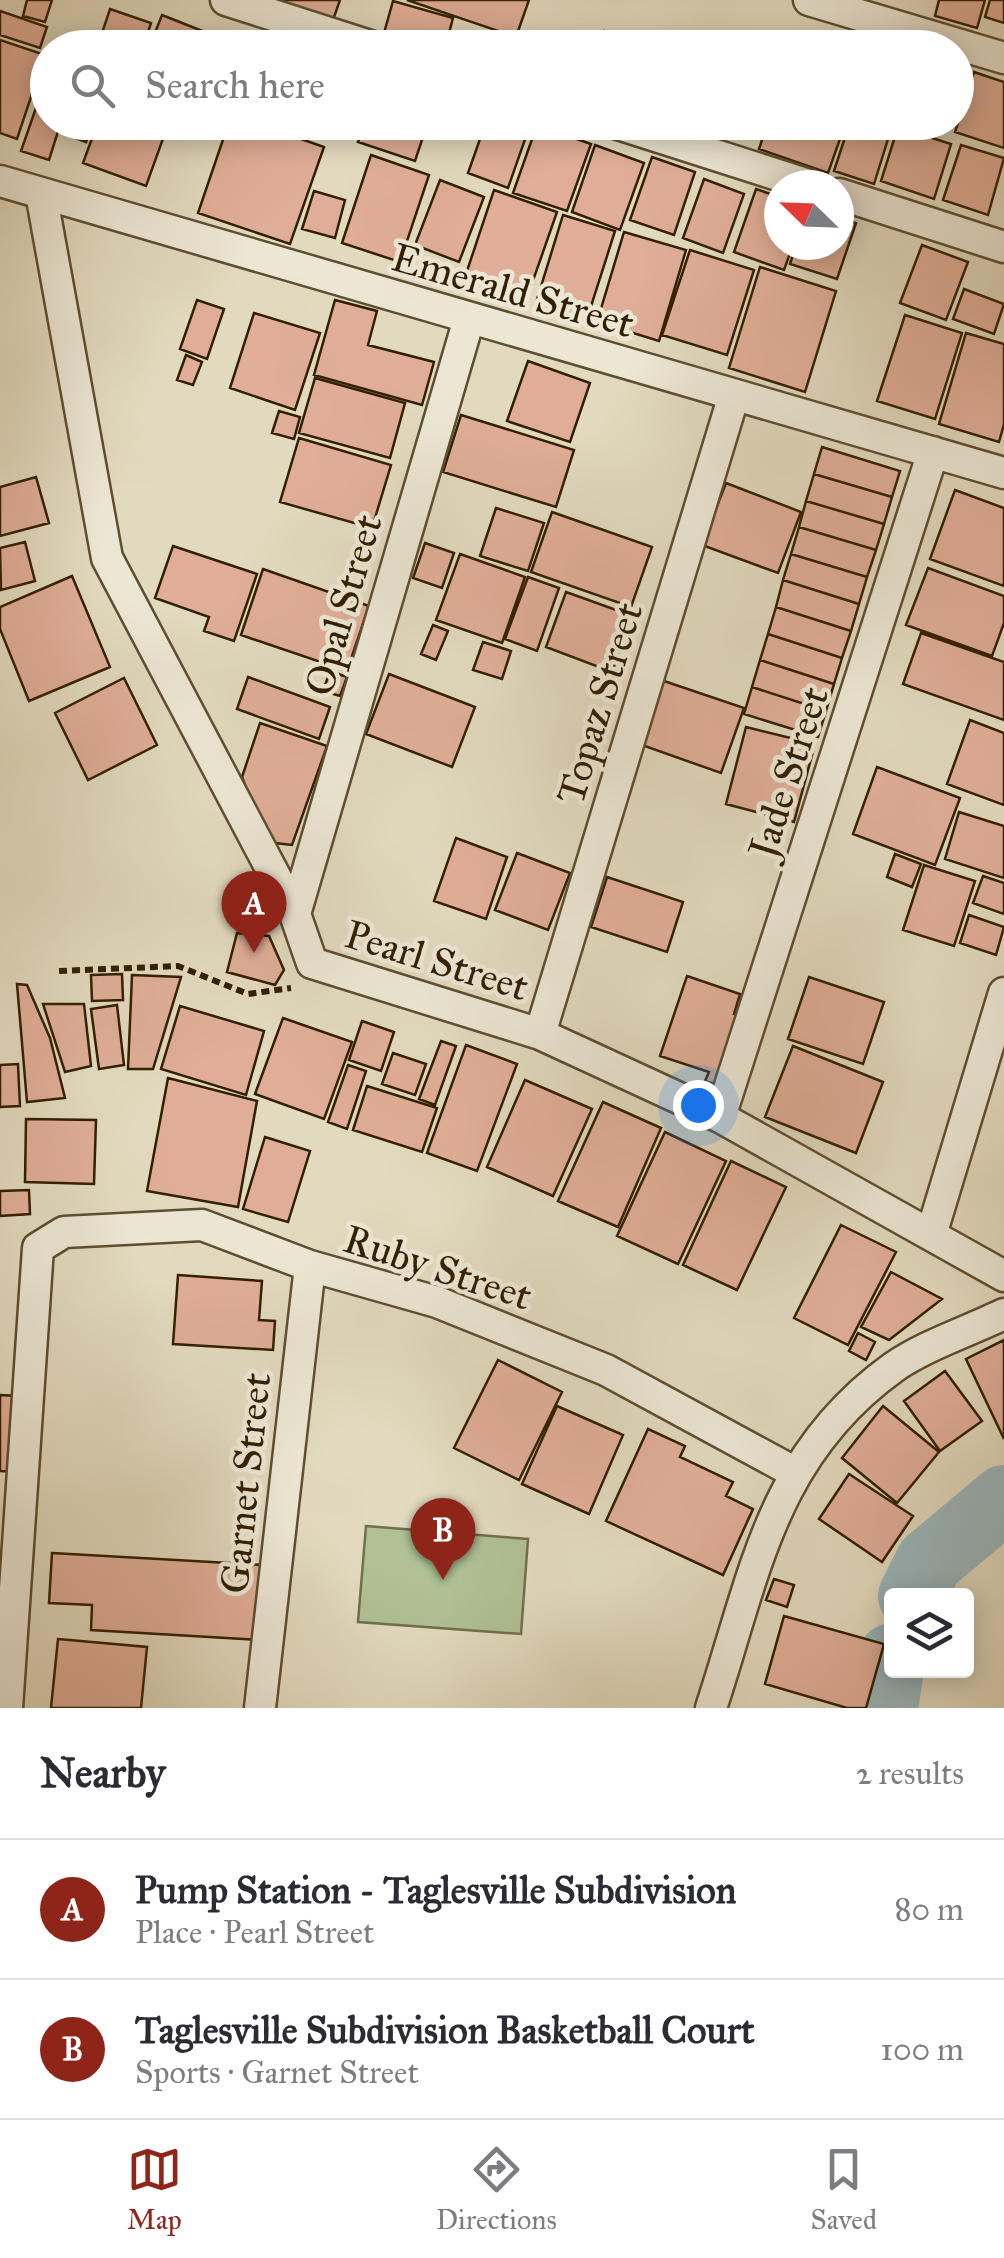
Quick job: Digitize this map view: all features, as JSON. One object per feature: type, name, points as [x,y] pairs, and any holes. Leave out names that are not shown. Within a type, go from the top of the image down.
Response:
[{"type":"street","points":[[226,0],[320,30]]},
{"type":"street","points":[[808,0],[909,30]]},
{"type":"street","points":[[974,49],[1004,58]]},
{"type":"street","points":[[668,140],[764,171]]},
{"type":"street","name":"Emerald Street","points":[[0,181],[1004,473]]},
{"type":"street","name":"Pearl Street","points":[[41,192],[107,558],[295,914],[312,963],[540,1034],[720,1116],[1004,1276]]},
{"type":"street","points":[[854,199],[1004,247]]},
{"type":"street","name":"Opal Street","points":[[295,914],[468,319]]},
{"type":"street","name":"Topaz Street","points":[[540,1034],[734,395]]},
{"type":"street","name":"Jade Street","points":[[720,1116],[933,452]]},
{"type":"street","points":[[931,1235],[1004,993]]},
{"type":"street","name":"Ruby Street","points":[[7,1708],[38,1248],[64,1232],[202,1225],[310,1266],[437,1302],[606,1370],[794,1472]]},
{"type":"street","name":"Garnet Street","points":[[260,1708],[310,1266]]},
{"type":"street","points":[[711,1708],[749,1578],[794,1472],[844,1410],[896,1366],[1004,1314]]},
{"type":"path","points":[[59,971],[178,966],[231,989],[260,994],[287,991],[312,963]]},
{"type":"green space","points":[[366,1526],[528,1539],[521,1634],[358,1622]]},
{"type":"building","points":[[27,0],[52,0],[45,22],[23,16]]},
{"type":"building","points":[[269,0],[340,0],[333,20]]},
{"type":"building","points":[[407,0],[529,0],[518,30],[495,30]]},
{"type":"building","points":[[939,0],[985,0],[977,28],[935,16]]},
{"type":"building","points":[[990,0],[1004,0],[1004,23],[985,17]]},
{"type":"building","points":[[393,1],[453,18],[450,30],[385,30]]},
{"type":"building","points":[[110,9],[151,23],[149,30],[103,30]]},
{"type":"building","points":[[0,11],[47,27],[30,30],[30,45],[0,35]]},
{"type":"building","points":[[162,15],[200,30],[156,30]]},
{"type":"building","points":[[0,40],[30,50],[30,100],[17,139],[0,133]]},
{"type":"building","points":[[974,72],[1004,82],[1004,148],[974,138]]},
{"type":"building","points":[[30,125],[30,140],[55,140],[49,160],[21,151]]},
{"type":"building","points":[[91,140],[163,140],[146,186],[83,163]]},
{"type":"building","points":[[223,140],[304,140],[324,147],[290,244],[198,213]]},
{"type":"building","points":[[359,140],[422,140],[415,161]]},
{"type":"building","points":[[480,140],[525,140],[508,188],[468,173]]},
{"type":"building","points":[[532,140],[580,140],[591,144],[567,211],[513,193]]},
{"type":"building","points":[[762,140],[840,140],[829,170],[759,149]]},
{"type":"building","points":[[844,140],[888,140],[874,184],[854,178],[854,170],[834,170]]},
{"type":"building","points":[[894,140],[939,140],[951,144],[934,199],[881,181]]},
{"type":"building","points":[[595,145],[644,163],[620,230],[572,212]]},
{"type":"building","points":[[961,145],[1004,158],[988,215],[943,200]]},
{"type":"building","points":[[371,155],[429,175],[400,262],[342,243]]},
{"type":"building","points":[[652,157],[695,172],[674,235],[630,220]]},
{"type":"building","points":[[704,179],[744,194],[723,253],[683,238]]},
{"type":"building","points":[[440,180],[484,197],[459,262],[415,245]]},
{"type":"building","points":[[756,189],[764,192],[764,260],[788,260],[784,270],[734,252]]},
{"type":"building","points":[[494,190],[557,212],[529,292],[467,271]]},
{"type":"building","points":[[314,191],[345,200],[335,238],[302,229]]},
{"type":"building","points":[[563,215],[615,231],[586,322],[535,306]]},
{"type":"building","points":[[624,232],[686,250],[659,341],[597,322]]},
{"type":"building","points":[[922,245],[968,262],[946,320],[900,303]]},
{"type":"building","points":[[690,250],[754,270],[727,355],[662,335]]},
{"type":"building","points":[[791,260],[843,260],[837,279],[790,264]]},
{"type":"building","points":[[760,267],[836,291],[805,392],[729,368]]},
{"type":"building","points":[[964,289],[1004,304],[994,334],[953,319]]},
{"type":"building","points":[[197,300],[224,309],[207,359],[180,349]]},
{"type":"building","points":[[335,300],[377,311],[368,345],[434,362],[422,405],[314,375]]},
{"type":"building","points":[[254,313],[320,333],[295,410],[230,388]]},
{"type":"building","points":[[905,315],[962,333],[935,419],[877,401]]},
{"type":"building","points":[[966,333],[1004,344],[1004,424],[999,442],[939,424]]},
{"type":"building","points":[[186,355],[202,362],[193,385],[177,380]]},
{"type":"building","points":[[528,361],[590,383],[570,442],[507,421]]},
{"type":"building","points":[[315,378],[405,403],[390,458],[299,433]]},
{"type":"building","points":[[279,411],[300,417],[294,439],[272,433]]},
{"type":"building","points":[[461,415],[574,450],[556,507],[443,472]]},
{"type":"building","points":[[299,438],[391,465],[372,528],[280,502]]},
{"type":"building","points":[[822,447],[900,471],[892,497],[814,474]]},
{"type":"building","points":[[814,474],[892,497],[884,524],[806,501]]},
{"type":"building","points":[[36,477],[49,523],[0,536],[0,487]]},
{"type":"building","points":[[726,483],[801,512],[778,573],[702,545]]},
{"type":"building","points":[[955,490],[1004,508],[1004,586],[930,559]]},
{"type":"building","points":[[806,501],[884,524],[876,550],[799,527]]},
{"type":"building","points":[[496,508],[544,523],[528,571],[480,556]]},
{"type":"building","points":[[552,512],[652,547],[631,607],[531,572]]},
{"type":"building","points":[[799,527],[876,550],[867,577],[791,554]]},
{"type":"building","points":[[25,542],[35,581],[1,590],[0,548]]},
{"type":"building","points":[[425,543],[454,553],[442,588],[413,578]]},
{"type":"building","points":[[173,546],[257,574],[234,641],[204,631],[209,617],[155,598]]},
{"type":"building","points":[[460,554],[525,577],[502,643],[436,620]]},
{"type":"building","points":[[791,554],[867,577],[859,604],[783,580]]},
{"type":"building","points":[[928,568],[1004,596],[1004,623],[992,656],[906,625]]},
{"type":"building","points":[[263,569],[369,606],[347,671],[241,635]]},
{"type":"building","points":[[72,576],[110,667],[29,701],[0,629],[0,607]]},
{"type":"building","points":[[528,577],[559,588],[537,651],[505,639]]},
{"type":"building","points":[[783,580],[859,604],[851,631],[776,607]]},
{"type":"building","points":[[566,592],[633,616],[612,672],[546,647]]},
{"type":"building","points":[[776,607],[851,631],[842,658],[768,634]]},
{"type":"building","points":[[433,625],[448,631],[436,660],[421,654]]},
{"type":"building","points":[[921,633],[1004,662],[1004,720],[903,684]]},
{"type":"building","points":[[768,634],[842,658],[834,684],[760,660]]},
{"type":"building","points":[[483,642],[511,651],[502,679],[473,670]]},
{"type":"building","points":[[760,660],[834,684],[826,711],[752,687]]},
{"type":"building","points":[[330,671],[347,677],[340,696],[323,691]]},
{"type":"building","points":[[389,674],[475,707],[452,767],[366,734]]},
{"type":"building","points":[[248,677],[330,707],[319,739],[237,709]]},
{"type":"building","points":[[124,678],[157,745],[88,780],[55,713]]},
{"type":"building","points":[[661,680],[744,708],[721,773],[639,744]]},
{"type":"building","points":[[752,687],[826,711],[818,737],[744,714]]},
{"type":"building","points":[[970,720],[1004,733],[1004,805],[947,784]]},
{"type":"building","points":[[260,723],[327,746],[292,845],[266,842],[242,777]]},
{"type":"building","points":[[746,727],[815,744],[794,822],[726,804]]},
{"type":"building","points":[[877,767],[960,798],[935,865],[853,834]]},
{"type":"building","points":[[959,812],[1004,826],[1004,878],[945,859]]},
{"type":"building","points":[[456,838],[507,857],[486,919],[434,901]]},
{"type":"building","points":[[517,853],[570,873],[548,930],[495,910]]},
{"type":"building","points":[[895,854],[921,864],[912,887],[887,877]]},
{"type":"building","points":[[924,865],[975,881],[954,946],[903,930]]},
{"type":"building","points":[[983,876],[1004,883],[1004,914],[973,903]]},
{"type":"building","points":[[607,877],[683,902],[667,952],[591,927]]},
{"type":"building","points":[[969,915],[1004,927],[996,955],[960,943]]},
{"type":"building","points":[[237,933],[269,936],[284,970],[275,985],[227,972]]},
{"type":"building","points":[[122,974],[123,1000],[92,1001],[91,975]]},
{"type":"building","points":[[132,975],[181,977],[153,1069],[128,1069]]},
{"type":"building","points":[[687,976],[740,994],[734,1014],[746,1018],[723,1087],[705,1081],[709,1072],[660,1056]]},
{"type":"building","points":[[809,977],[884,1002],[863,1064],[788,1039]]},
{"type":"building","points":[[17,984],[27,985],[50,1038],[65,1098],[27,1102]]},
{"type":"building","points":[[43,1004],[84,1004],[91,1066],[65,1072]]},
{"type":"building","points":[[117,1005],[124,1065],[99,1069],[91,1009]]},
{"type":"building","points":[[180,1006],[264,1031],[246,1095],[161,1069]]},
{"type":"building","points":[[283,1018],[352,1042],[324,1119],[255,1094]]},
{"type":"building","points":[[362,1021],[394,1032],[381,1071],[349,1060]]},
{"type":"building","points":[[441,1041],[456,1046],[435,1105],[419,1099]]},
{"type":"building","points":[[466,1045],[517,1064],[477,1171],[427,1153]]},
{"type":"building","points":[[793,1046],[883,1082],[856,1153],[765,1117]]},
{"type":"building","points":[[393,1053],[426,1064],[415,1095],[382,1084]]},
{"type":"building","points":[[18,1064],[20,1106],[0,1107],[0,1065]]},
{"type":"building","points":[[348,1065],[366,1071],[347,1129],[328,1122]]},
{"type":"building","points":[[168,1078],[257,1101],[238,1207],[147,1191]]},
{"type":"building","points":[[525,1080],[592,1109],[553,1196],[487,1167]]},
{"type":"building","points":[[367,1086],[437,1108],[422,1152],[353,1130]]},
{"type":"building","points":[[603,1102],[661,1128],[618,1227],[558,1201]]},
{"type":"building","points":[[26,1119],[96,1120],[94,1184],[25,1182]]},
{"type":"building","points":[[665,1132],[726,1161],[678,1264],[617,1236]]},
{"type":"building","points":[[265,1137],[310,1151],[288,1222],[243,1209]]},
{"type":"building","points":[[731,1161],[786,1187],[737,1290],[683,1265]]},
{"type":"building","points":[[29,1190],[30,1214],[0,1216],[0,1191]]},
{"type":"building","points":[[841,1225],[896,1252],[848,1345],[794,1318]]},
{"type":"building","points":[[891,1272],[942,1299],[889,1340],[861,1327]]},
{"type":"building","points":[[178,1275],[262,1281],[259,1320],[275,1321],[273,1350],[173,1344]]},
{"type":"building","points":[[858,1333],[875,1342],[866,1360],[849,1351]]},
{"type":"building","points":[[1004,1340],[1004,1439],[966,1359]]},
{"type":"building","points":[[498,1360],[562,1392],[519,1480],[454,1448]]},
{"type":"building","points":[[945,1371],[982,1421],[940,1451],[904,1401]]},
{"type":"building","points":[[0,1395],[18,1396],[13,1472],[0,1471]]},
{"type":"building","points":[[557,1406],[623,1435],[589,1514],[522,1484]]},
{"type":"building","points":[[883,1406],[939,1452],[897,1503],[842,1458]]},
{"type":"building","points":[[648,1429],[685,1446],[680,1457],[733,1482],[726,1496],[753,1509],[723,1575],[606,1521]]},
{"type":"building","points":[[849,1474],[913,1516],[882,1562],[819,1519]]},
{"type":"building","points":[[52,1553],[265,1565],[260,1640],[91,1630],[92,1605],[49,1603]]},
{"type":"building","points":[[774,1579],[794,1585],[787,1607],[766,1600]]},
{"type":"building","points":[[784,1616],[884,1644],[866,1708],[847,1708],[765,1684]]},
{"type":"building","points":[[58,1639],[147,1647],[141,1708],[51,1708]]},
{"type":"waterway","points":[[916,1588],[929,1562],[1004,1499]]},
{"type":"waterway","points":[[884,1708],[889,1678]]},
{"type":"place","name":"Pump Station - Taglesville Subdivision","points":[[254,953]]},
{"type":"place","name":"Taglesville Subdivision Basketball Court","points":[[443,1580]]}]
